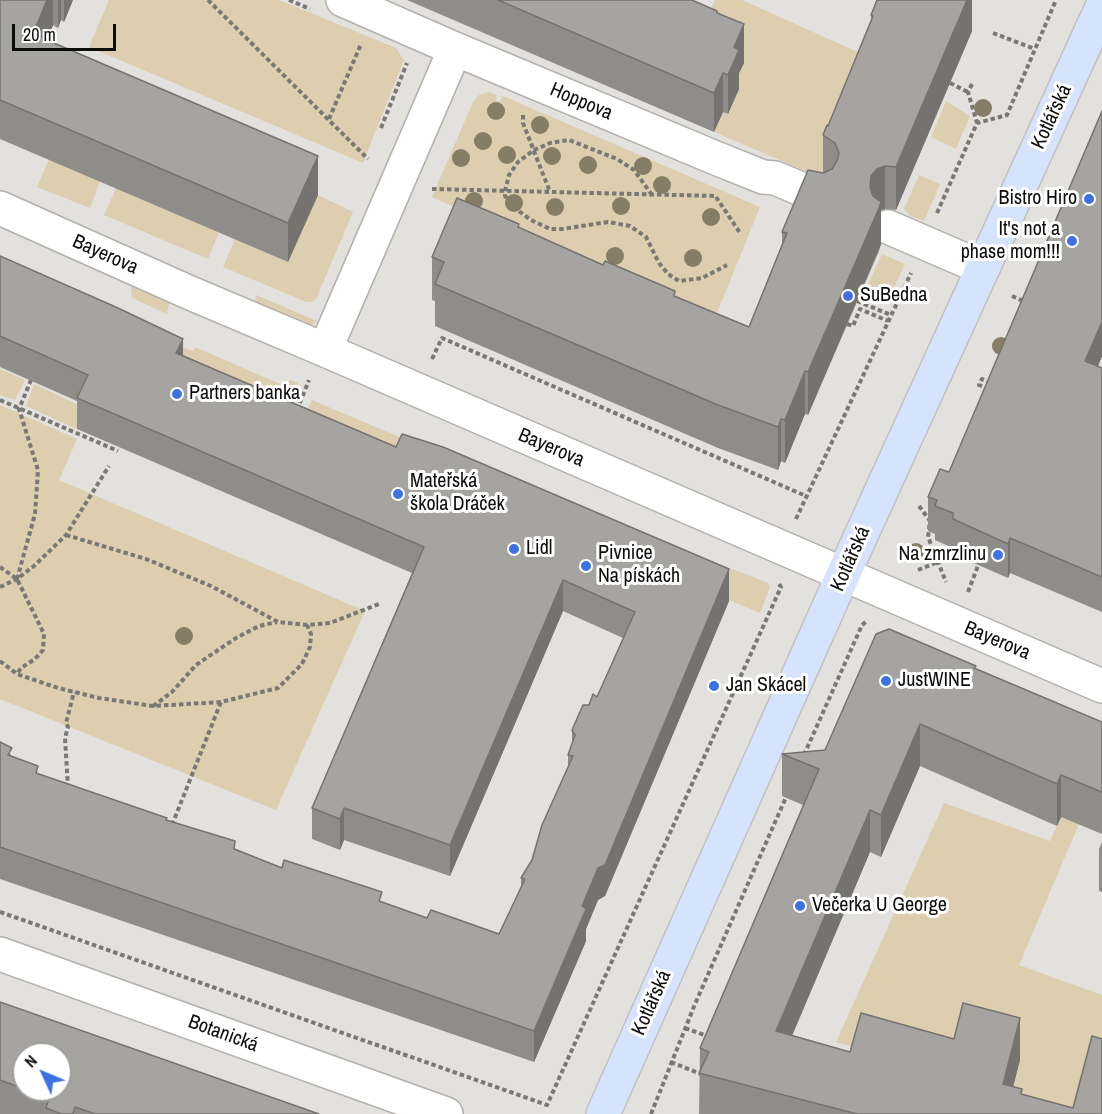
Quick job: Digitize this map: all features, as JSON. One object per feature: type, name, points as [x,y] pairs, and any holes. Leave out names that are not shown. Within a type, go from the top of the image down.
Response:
[{"type":"main road","name":"Kotlářská","points":[[603,1114],[843,575],[1102,7]]},
{"type":"street","name":"Hoppova","points":[[330,6],[455,49],[763,177],[775,178],[820,197]]},
{"type":"street","points":[[325,350],[455,49]]},
{"type":"street","name":"Bayerova","points":[[0,208],[188,292],[1102,686]]},
{"type":"street","points":[[888,227],[983,268]]},
{"type":"street","name":"Botanická","points":[[0,954],[446,1114]]},
{"type":"path","points":[[208,0],[373,164]]},
{"type":"path","points":[[289,0],[330,6]]},
{"type":"path","points":[[977,123],[1006,115],[1056,0]]},
{"type":"path","points":[[993,33],[1035,50]]},
{"type":"path","points":[[329,119],[362,44]]},
{"type":"path","points":[[377,137],[407,55]]},
{"type":"path","points":[[950,83],[968,92]]},
{"type":"path","points":[[936,217],[977,123],[968,92],[972,84]]},
{"type":"path","points":[[523,111],[523,123],[550,192]]},
{"type":"path","points":[[652,195],[634,170],[587,146],[569,140],[550,143],[534,150],[518,162],[509,175],[505,191],[505,196],[516,209],[531,220],[550,229],[608,222],[630,226],[646,237],[659,263],[668,274],[679,281],[702,278],[727,265]]},
{"type":"path","points":[[368,159],[372,148]]},
{"type":"path","points":[[436,179],[429,189],[727,197]]},
{"type":"path","points":[[716,196],[740,233]]},
{"type":"path","points":[[1032,253],[1048,260]]},
{"type":"path","points":[[794,524],[913,267]]},
{"type":"path","points":[[1011,296],[1029,303]]},
{"type":"path","points":[[857,301],[891,315]]},
{"type":"path","points":[[847,324],[853,326],[860,309],[888,321]]},
{"type":"path","points":[[422,356],[432,360],[442,338],[806,496]]},
{"type":"path","points":[[996,381],[995,384],[982,379],[979,385],[996,393]]},
{"type":"path","points":[[17,579],[35,514],[38,470],[19,409],[31,380]]},
{"type":"path","points":[[294,417],[310,380]]},
{"type":"path","points":[[0,400],[118,451]]},
{"type":"path","points":[[0,587],[17,579],[52,551],[66,536],[109,466]]},
{"type":"path","points":[[919,506],[930,521],[928,537],[946,582]]},
{"type":"path","points":[[66,536],[146,560],[211,586],[278,622]]},
{"type":"path","points":[[918,570],[957,554],[965,557]]},
{"type":"path","points":[[968,592],[980,564],[972,560]]},
{"type":"path","points":[[0,567],[17,579],[44,634],[43,650],[17,674]]},
{"type":"path","points":[[0,912],[547,1105],[781,587],[777,581]]},
{"type":"path","points":[[153,706],[172,692],[196,665],[258,626],[278,622],[307,625],[330,623],[379,604]]},
{"type":"path","points":[[800,766],[865,622]]},
{"type":"path","points":[[0,661],[17,674],[74,692],[153,706],[221,702],[278,688],[302,664],[310,646],[311,634],[307,625]]},
{"type":"path","points":[[68,792],[65,738],[68,727],[66,723],[74,692]]},
{"type":"path","points":[[171,826],[221,702]]},
{"type":"path","points":[[651,1114],[685,1028],[790,788]]},
{"type":"path","points":[[685,1028],[713,1039]]},
{"type":"path","points":[[671,1062],[706,1076]]},
{"type":"shaded area","points":[[109,0],[279,0],[396,48],[404,60],[363,163],[89,47]]},
{"type":"shaded area","points":[[715,0],[742,0],[871,58],[822,178],[714,132],[723,112],[729,114],[739,89],[698,41]]},
{"type":"shaded area","points":[[489,92],[497,95],[496,101],[501,101],[502,96],[510,99],[760,207],[715,318],[539,245],[432,197],[473,102],[479,95]]},
{"type":"shaded area","points":[[946,101],[970,116],[956,149],[931,137]]},
{"type":"shaded area","points":[[49,159],[100,181],[90,208],[37,187]]},
{"type":"shaded area","points":[[919,175],[940,184],[924,221],[910,216],[904,209]]},
{"type":"shaded area","points":[[116,188],[219,232],[208,259],[104,215]]},
{"type":"shaded area","points":[[318,195],[353,212],[316,299],[306,302],[223,267],[235,239],[288,262]]},
{"type":"shaded area","points":[[882,254],[905,264],[889,299],[866,289]]},
{"type":"shaded area","points":[[130,275],[170,299],[167,314],[132,298]]},
{"type":"shaded area","points":[[256,295],[317,321],[311,325],[305,325],[255,305]]},
{"type":"shaded area","points":[[177,340],[185,343],[183,347],[193,351],[195,347],[287,387],[290,380],[298,383],[288,405],[171,355]]},
{"type":"shaded area","points":[[0,369],[25,380],[15,400],[0,395]]},
{"type":"shaded area","points":[[34,384],[87,409],[77,429],[26,406]]},
{"type":"shaded area","points":[[312,400],[411,442],[419,459],[307,411]]},
{"type":"shaded area","points":[[0,405],[77,439],[59,480],[365,611],[276,810],[0,699]]},
{"type":"shaded area","points":[[709,560],[768,583],[770,587],[760,613],[698,587]]},
{"type":"shaded area","points":[[944,803],[1050,841],[1061,817],[1079,824],[1019,965],[1102,995],[1102,1081],[1082,1114],[1010,1099],[1020,1060],[940,1071],[836,1042]]},
{"type":"building","points":[[0,0],[47,0],[33,34],[318,156],[288,223],[0,100]]},
{"type":"building","points":[[498,0],[692,0],[744,24],[734,47],[739,50],[728,75],[723,73],[714,93]]},
{"type":"building","points":[[877,0],[967,0],[896,167],[885,166],[877,169],[871,176],[870,187],[873,196],[881,202],[879,208],[808,372],[805,371],[785,420],[781,419],[778,427],[718,405],[435,284],[444,262],[432,257],[457,198],[519,224],[518,227],[603,265],[605,261],[675,291],[674,296],[749,327],[787,233],[782,232],[808,170],[823,173],[832,169],[837,161],[839,153],[835,143],[823,135],[873,16],[871,15]]},
{"type":"building","points":[[1102,111],[1102,322],[1085,361],[1102,368],[1102,577],[1010,538],[1008,544],[953,519],[953,513],[935,506],[937,500],[928,497],[940,469],[949,472]]},
{"type":"building","points":[[0,256],[183,339],[176,353],[396,447],[402,434],[443,447],[729,569],[605,865],[598,868],[582,906],[586,909],[534,1031],[0,847],[0,742],[12,748],[8,755],[38,766],[36,773],[167,818],[166,820],[235,841],[234,849],[282,868],[284,860],[382,892],[379,901],[427,918],[431,910],[499,934],[525,879],[521,878],[532,860],[542,825],[573,756],[568,755],[575,735],[572,730],[583,705],[589,705],[593,694],[597,697],[635,612],[563,580],[450,845],[344,808],[340,819],[312,808],[424,547],[77,398],[88,375],[0,336]]},
{"type":"building","points":[[889,629],[1102,722],[1102,792],[1061,775],[1057,784],[920,724],[881,815],[870,810],[776,1031],[850,1052],[861,1013],[954,1039],[963,1003],[1020,1018],[1003,1084],[1022,1089],[1021,1094],[1073,1108],[1092,1036],[1102,1039],[1102,1114],[857,1114],[699,1073],[709,1052],[700,1048],[819,769],[782,754],[825,750],[876,634]]},
{"type":"building","points":[[0,1002],[319,1114],[95,1114],[75,1107],[73,1114],[61,1114],[46,1108],[48,1102],[72,1102],[72,1042],[12,1042],[12,1084],[0,1080]]},
{"type":"place","name":"Bistro Hiro","points":[[1089,199]]},
{"type":"place","name":"It's not a phase mom!!!","points":[[1072,241]]},
{"type":"place","name":"SuBedna","points":[[848,296]]},
{"type":"place","name":"Partners banka","points":[[177,394]]},
{"type":"place","name":"Mateřská škola Dráček","points":[[398,494]]},
{"type":"place","name":"Lidl","points":[[514,549]]},
{"type":"place","name":"Na zmrzlinu","points":[[998,555]]},
{"type":"place","name":"Pivnice Na pískách","points":[[586,566]]},
{"type":"place","name":"JustWINE","points":[[886,681]]},
{"type":"place","name":"Jan Skácel","points":[[714,686]]},
{"type":"place","name":"Večerka U George","points":[[800,906]]}]
